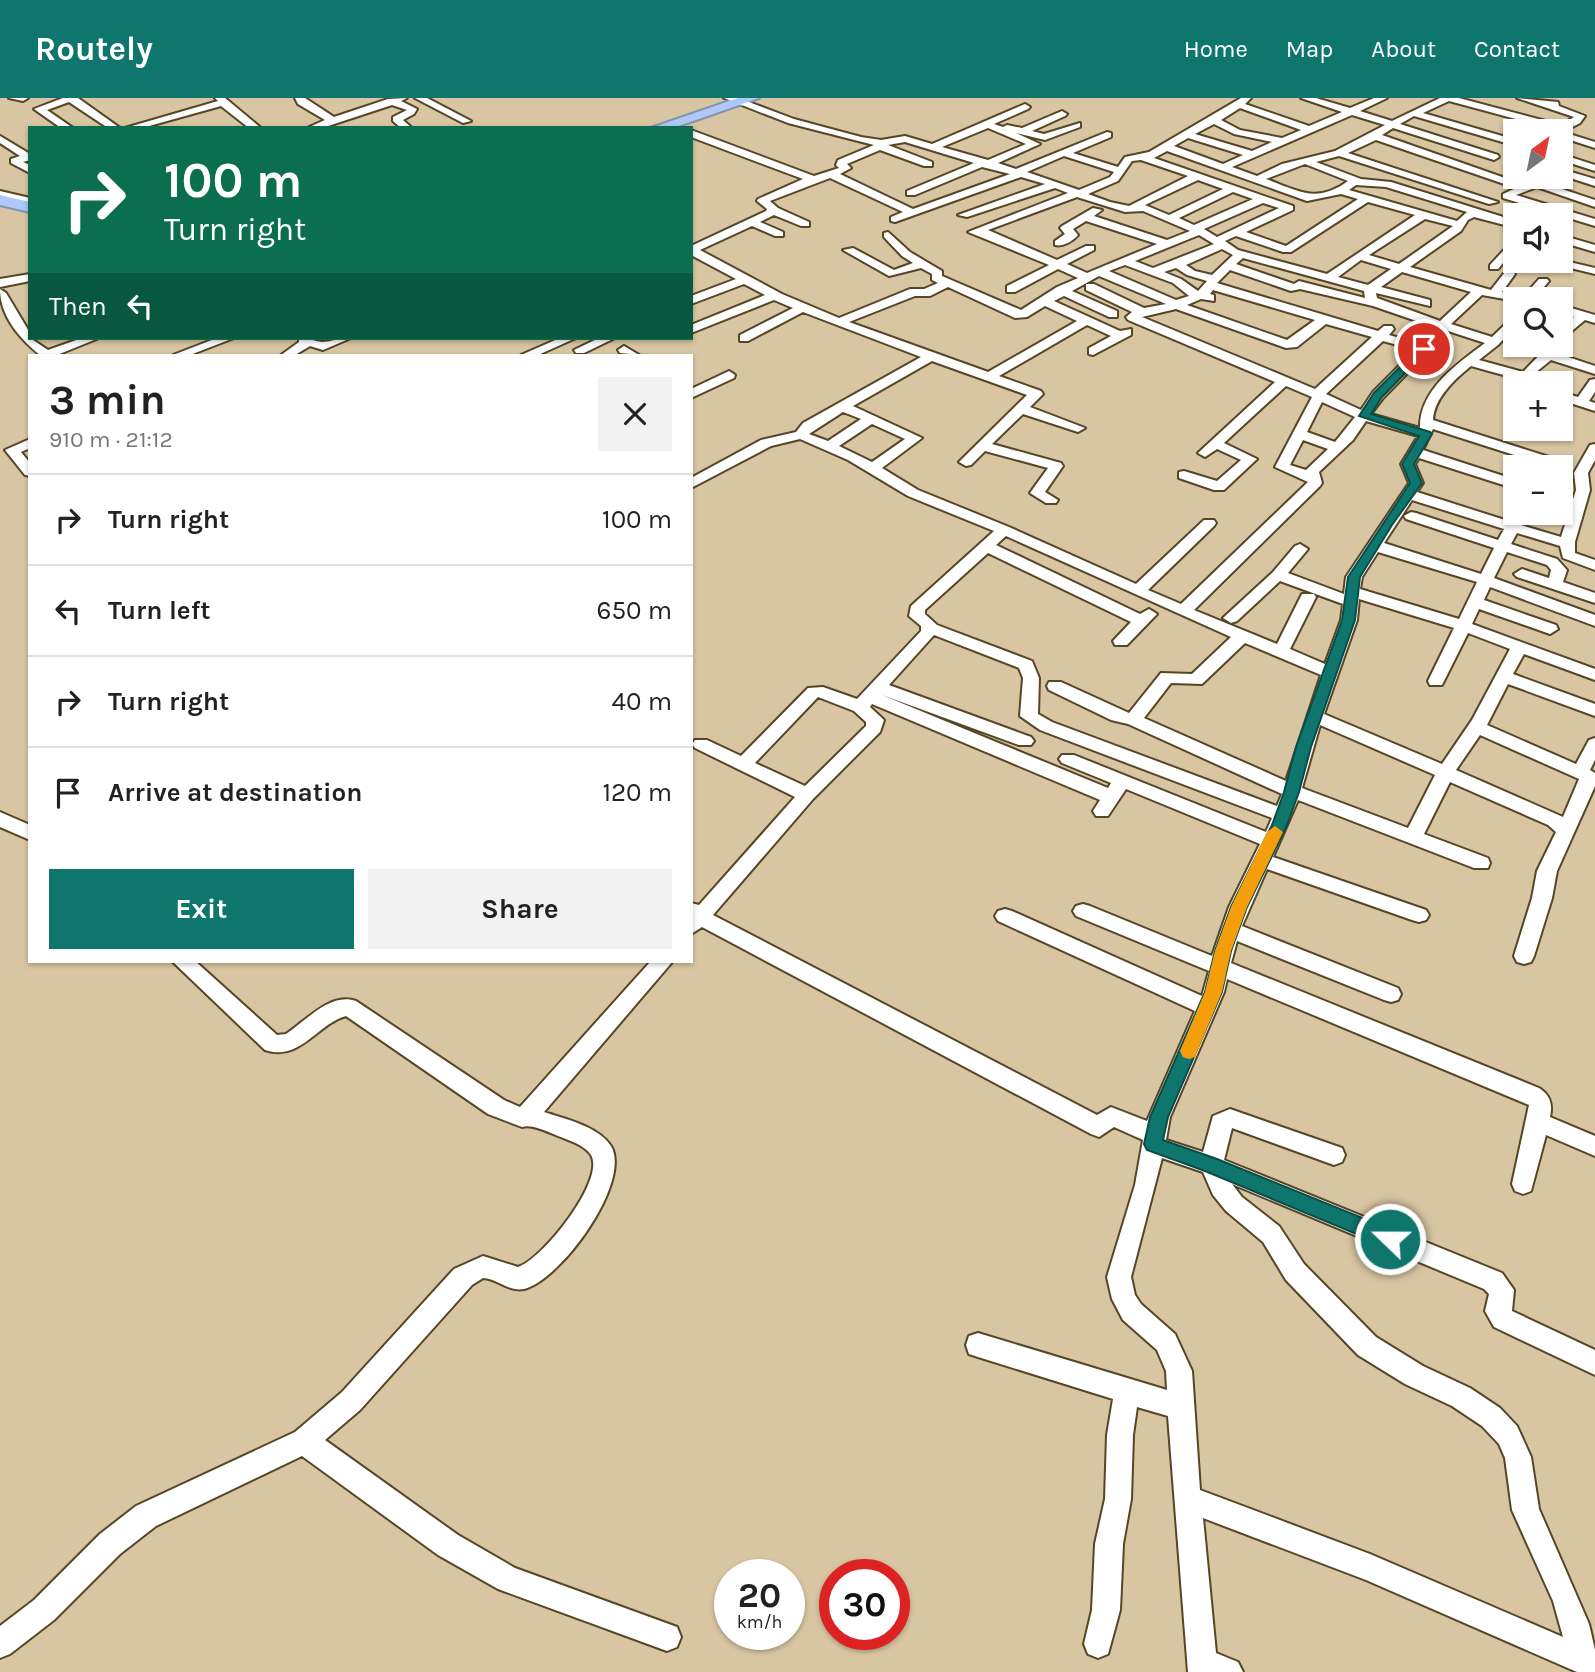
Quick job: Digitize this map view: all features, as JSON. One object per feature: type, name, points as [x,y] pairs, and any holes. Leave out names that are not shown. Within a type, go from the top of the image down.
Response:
[{"type":"highway","points":[[664,126],[740,101],[762,98]]},
{"type":"highway","points":[[678,126],[740,101]]},
{"type":"highway","points":[[0,200],[28,207]]},
{"type":"highway","points":[[0,206],[28,213]]},
{"type":"street","points":[[14,98],[23,98]]},
{"type":"street","points":[[31,98],[49,102],[72,98],[112,126]]},
{"type":"street","points":[[300,98],[301,102],[333,121]]},
{"type":"street","points":[[420,98],[466,121]]},
{"type":"street","points":[[1306,98],[1494,157]]},
{"type":"street","points":[[1224,167],[1269,150],[1280,142],[1382,98]]},
{"type":"street","points":[[1259,179],[1286,166],[1324,158],[1342,151],[1371,138],[1413,113],[1448,98],[1518,119]]},
{"type":"street","points":[[1524,98],[1595,119]]},
{"type":"street","points":[[1544,104],[1556,104],[1568,98]]},
{"type":"street","points":[[136,126],[221,100],[254,126]]},
{"type":"street","points":[[318,126],[388,100],[412,108],[411,112],[396,119],[405,126]]},
{"type":"street","points":[[740,101],[791,121],[860,141],[884,145],[928,164]]},
{"type":"street","points":[[49,102],[38,109],[65,126]]},
{"type":"street","points":[[980,230],[1114,179],[1129,159],[1142,157],[1166,147],[1243,102],[1311,130]]},
{"type":"street","points":[[933,147],[989,125],[993,120],[1025,107]]},
{"type":"street","points":[[1456,126],[1482,107]]},
{"type":"street","points":[[1225,112],[1342,151],[1364,161],[1493,202]]},
{"type":"street","points":[[1413,113],[1503,143]]},
{"type":"street","points":[[994,144],[1062,114]]},
{"type":"street","points":[[1573,124],[1580,119],[1576,114]]},
{"type":"street","points":[[1470,117],[1503,128]]},
{"type":"street","points":[[1214,120],[1237,132],[1280,142],[1324,158]]},
{"type":"street","points":[[1275,130],[1292,123]]},
{"type":"street","points":[[989,125],[1003,131],[1045,137],[1077,125]]},
{"type":"street","points":[[911,193],[1035,145],[1019,133]]},
{"type":"street","points":[[693,134],[718,145],[782,165],[808,185]]},
{"type":"street","points":[[895,219],[1017,173],[1107,135]]},
{"type":"street","points":[[1188,135],[1250,155]]},
{"type":"street","points":[[1469,135],[1503,144]]},
{"type":"street","points":[[1573,137],[1595,145]]},
{"type":"street","points":[[1371,138],[1391,148],[1449,165],[1471,168],[1503,180]]},
{"type":"street","points":[[1371,138],[1449,165]]},
{"type":"street","points":[[0,139],[28,157],[0,166]]},
{"type":"street","points":[[805,224],[773,210],[762,202],[846,169],[842,162],[905,139],[1055,184],[1107,205],[1194,232]]},
{"type":"street","points":[[1166,147],[1311,199]]},
{"type":"street","points":[[1364,161],[1391,148]]},
{"type":"street","points":[[1063,153],[1121,171]]},
{"type":"street","points":[[1471,168],[1503,153]]},
{"type":"street","points":[[1142,157],[1289,208]]},
{"type":"street","points":[[15,161],[28,169]]},
{"type":"street","points":[[1573,161],[1595,168]]},
{"type":"street","points":[[1308,162],[1353,178],[1355,182]]},
{"type":"street","points":[[1573,166],[1578,163]]},
{"type":"street","points":[[1429,182],[1449,165]]},
{"type":"street","points":[[1387,184],[1401,173]]},
{"type":"street","points":[[831,174],[911,212]]},
{"type":"street","points":[[1121,208],[1133,206],[1197,176]]},
{"type":"street","points":[[1573,178],[1595,183]]},
{"type":"street","points":[[1178,186],[1198,191],[1215,182]]},
{"type":"street","points":[[1153,272],[1178,264],[1236,232],[1289,208],[1341,191],[1355,182],[1387,184],[1503,221]]},
{"type":"street","points":[[963,215],[1055,184]]},
{"type":"street","points":[[1169,219],[1233,188]]},
{"type":"street","points":[[1227,265],[1293,290],[1358,301],[1372,293],[1398,268],[1460,225],[1464,218],[1523,189]]},
{"type":"street","points":[[1552,189],[1595,204]]},
{"type":"street","points":[[1341,191],[1460,225]]},
{"type":"street","points":[[0,194],[28,201]]},
{"type":"street","points":[[1403,209],[1423,195]]},
{"type":"street","points":[[1507,196],[1595,223]]},
{"type":"street","points":[[888,235],[906,254],[938,273],[938,280],[1015,314],[1023,314],[1061,290],[1088,282],[1098,271],[1194,232],[1262,198]]},
{"type":"street","points":[[1236,232],[1287,250],[1366,199]]},
{"type":"street","points":[[936,204],[963,215],[980,230],[1051,262],[1145,316],[1364,416],[1494,443],[1529,455]]},
{"type":"street","points":[[1107,205],[1066,228],[1072,235],[1063,241],[1090,248],[1177,281],[1190,292],[1208,287],[1424,349],[1378,395],[1364,416],[1312,470],[1315,483],[1282,518],[1183,611]]},
{"type":"street","points":[[1133,206],[1169,219],[1241,254],[1372,293],[1426,303]]},
{"type":"street","points":[[693,249],[773,210]]},
{"type":"street","points":[[1328,278],[1424,215]]},
{"type":"street","points":[[1085,217],[1167,244]]},
{"type":"street","points":[[750,221],[779,234]]},
{"type":"street","points":[[1573,242],[1595,249]]},
{"type":"street","points":[[1008,285],[1051,262],[1090,248]]},
{"type":"street","points":[[849,250],[893,274],[922,264]]},
{"type":"street","points":[[693,251],[743,280],[839,322],[1035,393],[1034,399],[966,462]]},
{"type":"street","points":[[1093,351],[1121,336],[1145,316],[1177,305],[1208,287],[1227,265],[1241,254]]},
{"type":"street","points":[[1493,267],[1503,255]]},
{"type":"street","points":[[1360,256],[1503,296]]},
{"type":"street","points":[[1178,264],[1208,287],[1279,320]]},
{"type":"street","points":[[1098,271],[1177,305],[1290,344],[1324,319]]},
{"type":"street","points":[[1573,271],[1595,271]]},
{"type":"street","points":[[1293,290],[1312,274]]},
{"type":"street","points":[[1494,294],[1509,274]]},
{"type":"street","points":[[0,283],[28,277]]},
{"type":"street","points":[[693,299],[743,280]]},
{"type":"street","points":[[1539,287],[1544,281]]},
{"type":"street","points":[[839,322],[914,292],[926,293],[948,284]]},
{"type":"street","points":[[1061,290],[1113,314]]},
{"type":"street","points":[[1442,325],[1479,291]]},
{"type":"street","points":[[0,293],[28,340]]},
{"type":"street","points":[[1372,293],[1405,313],[1442,325],[1514,371]]},
{"type":"street","points":[[693,328],[775,295]]},
{"type":"street","points":[[1043,300],[1121,336]]},
{"type":"street","points":[[744,338],[803,307]]},
{"type":"street","points":[[1314,478],[1282,467],[1317,395],[1405,313]]},
{"type":"street","points":[[1145,316],[1227,344]]},
{"type":"street","points":[[693,317],[705,323]]},
{"type":"street","points":[[1573,327],[1589,317]]},
{"type":"street","points":[[989,377],[1087,320]]},
{"type":"street","points":[[1211,1669],[1188,1499],[1179,1371],[1166,1342],[1132,1312],[1120,1286],[1119,1277],[1146,1185],[1159,1117],[1207,1007],[1239,907],[1292,792],[1314,716],[1349,620],[1354,577],[1416,483],[1408,464],[1426,428],[1431,405],[1443,385],[1503,331]]},
{"type":"street","points":[[28,340],[46,354]]},
{"type":"street","points":[[50,354],[88,340]]},
{"type":"street","points":[[199,352],[224,340]]},
{"type":"street","points":[[288,354],[306,340],[323,346],[340,340]]},
{"type":"street","points":[[530,354],[565,340]]},
{"type":"street","points":[[580,350],[604,340]]},
{"type":"street","points":[[693,483],[757,448],[801,435],[808,426],[931,356]]},
{"type":"street","points":[[1533,371],[1546,357]]},
{"type":"street","points":[[1567,357],[1595,370]]},
{"type":"street","points":[[693,391],[729,375]]},
{"type":"street","points":[[1184,475],[1219,487],[1250,458],[1210,449],[1284,381]]},
{"type":"street","points":[[1581,403],[1595,383]]},
{"type":"street","points":[[1573,400],[1595,407]]},
{"type":"street","points":[[844,407],[915,438],[873,468]]},
{"type":"street","points":[[1022,409],[1078,428]]},
{"type":"street","points":[[830,447],[871,419]]},
{"type":"street","points":[[1298,434],[1336,447]]},
{"type":"street","points":[[801,435],[873,468],[913,493],[1330,672]]},
{"type":"street","points":[[1477,473],[1494,443]]},
{"type":"street","points":[[28,444],[6,452],[28,470]]},
{"type":"street","points":[[983,446],[1056,466],[1037,492],[1051,500]]},
{"type":"street","points":[[1416,452],[1503,481]]},
{"type":"street","points":[[1593,453],[1581,473],[1583,490],[1567,540],[1568,555],[1595,565]]},
{"type":"street","points":[[1483,492],[1493,478]]},
{"type":"street","points":[[1408,494],[1503,517]]},
{"type":"street","points":[[1411,516],[1558,566],[1559,573],[1554,585]]},
{"type":"street","points":[[1138,591],[1209,523]]},
{"type":"street","points":[[1436,681],[1511,525]]},
{"type":"street","points":[[1524,525],[1560,542],[1567,540]]},
{"type":"street","points":[[1004,530],[917,609],[918,616],[928,623],[930,628],[1026,665],[1031,678],[1029,716],[1038,721],[1283,816]]},
{"type":"street","points":[[1373,545],[1485,580],[1595,621]]},
{"type":"street","points":[[988,547],[1142,621]]},
{"type":"street","points":[[1231,618],[1278,575],[1300,550]]},
{"type":"street","points":[[1522,574],[1595,598]]},
{"type":"street","points":[[1278,575],[1464,626],[1595,676]]},
{"type":"street","points":[[1280,652],[1308,597]]},
{"type":"street","points":[[1121,641],[1163,602]]},
{"type":"street","points":[[1475,602],[1550,629]]},
{"type":"street","points":[[869,697],[930,628]]},
{"type":"street","points":[[1133,720],[1163,680],[1170,676],[1196,680],[1242,636]]},
{"type":"street","points":[[1413,837],[1445,773],[1476,727],[1520,646]]},
{"type":"street","points":[[1505,677],[1595,710]]},
{"type":"street","points":[[1055,686],[1292,792],[1481,863]]},
{"type":"street","points":[[743,765],[814,692],[869,697],[1025,741]]},
{"type":"street","points":[[869,697],[874,728],[807,795],[694,918],[1099,1127],[1111,1116],[1154,1140],[1211,1165],[1493,1281],[1502,1290],[1497,1311],[1503,1320],[1595,1363]]},
{"type":"street","points":[[869,697],[1106,804],[1122,781]]},
{"type":"street","points":[[1314,716],[1555,820],[1566,831]]},
{"type":"street","points":[[1476,727],[1581,770],[1588,776],[1588,782],[1547,871],[1542,898],[1524,956]]},
{"type":"street","points":[[701,744],[807,795]]},
{"type":"street","points":[[1581,770],[1595,744]]},
{"type":"street","points":[[1068,759],[1122,781],[1266,850],[1419,915]]},
{"type":"street","points":[[0,819],[28,832]]},
{"type":"street","points":[[1083,911],[1531,1095],[1542,1104],[1523,1184]]},
{"type":"street","points":[[1005,916],[1207,1007]]},
{"type":"street","points":[[1231,930],[1391,994]]},
{"type":"street","points":[[0,1644],[44,1610],[110,1544],[146,1516],[304,1441],[351,1401],[463,1276],[482,1266],[516,1279],[531,1275],[582,1218],[604,1176],[606,1161],[601,1150],[584,1137],[526,1116],[517,1117],[495,1107],[349,1007],[331,1011],[288,1043],[272,1044],[184,963]]},
{"type":"street","points":[[526,1116],[661,963]]},
{"type":"street","points":[[1334,1155],[1230,1118],[1222,1123],[1211,1165],[1220,1188],[1234,1204],[1271,1234],[1295,1272],[1367,1346],[1414,1376],[1461,1397],[1491,1417],[1508,1435],[1518,1457],[1526,1510],[1566,1598],[1588,1662]]},
{"type":"street","points":[[1538,1122],[1595,1146]]},
{"type":"street","points":[[978,1345],[1180,1407]]},
{"type":"street","points":[[1098,1644],[1106,1610],[1109,1544],[1118,1499],[1120,1435],[1127,1390]]},
{"type":"street","points":[[304,1441],[448,1545],[508,1579],[667,1637]]},
{"type":"street","points":[[1188,1499],[1370,1567],[1588,1662]]},
{"type":"slow traffic","points":[[1189,1051],[1214,992],[1223,951],[1239,907],[1275,832]]},
{"type":"route","points":[[1390,1239],[1153,1144],[1159,1117],[1214,992],[1223,951],[1239,907],[1292,792],[1314,716],[1349,620],[1354,577],[1386,524],[1416,483],[1408,464],[1426,434],[1364,416],[1378,395],[1424,349]]}]
